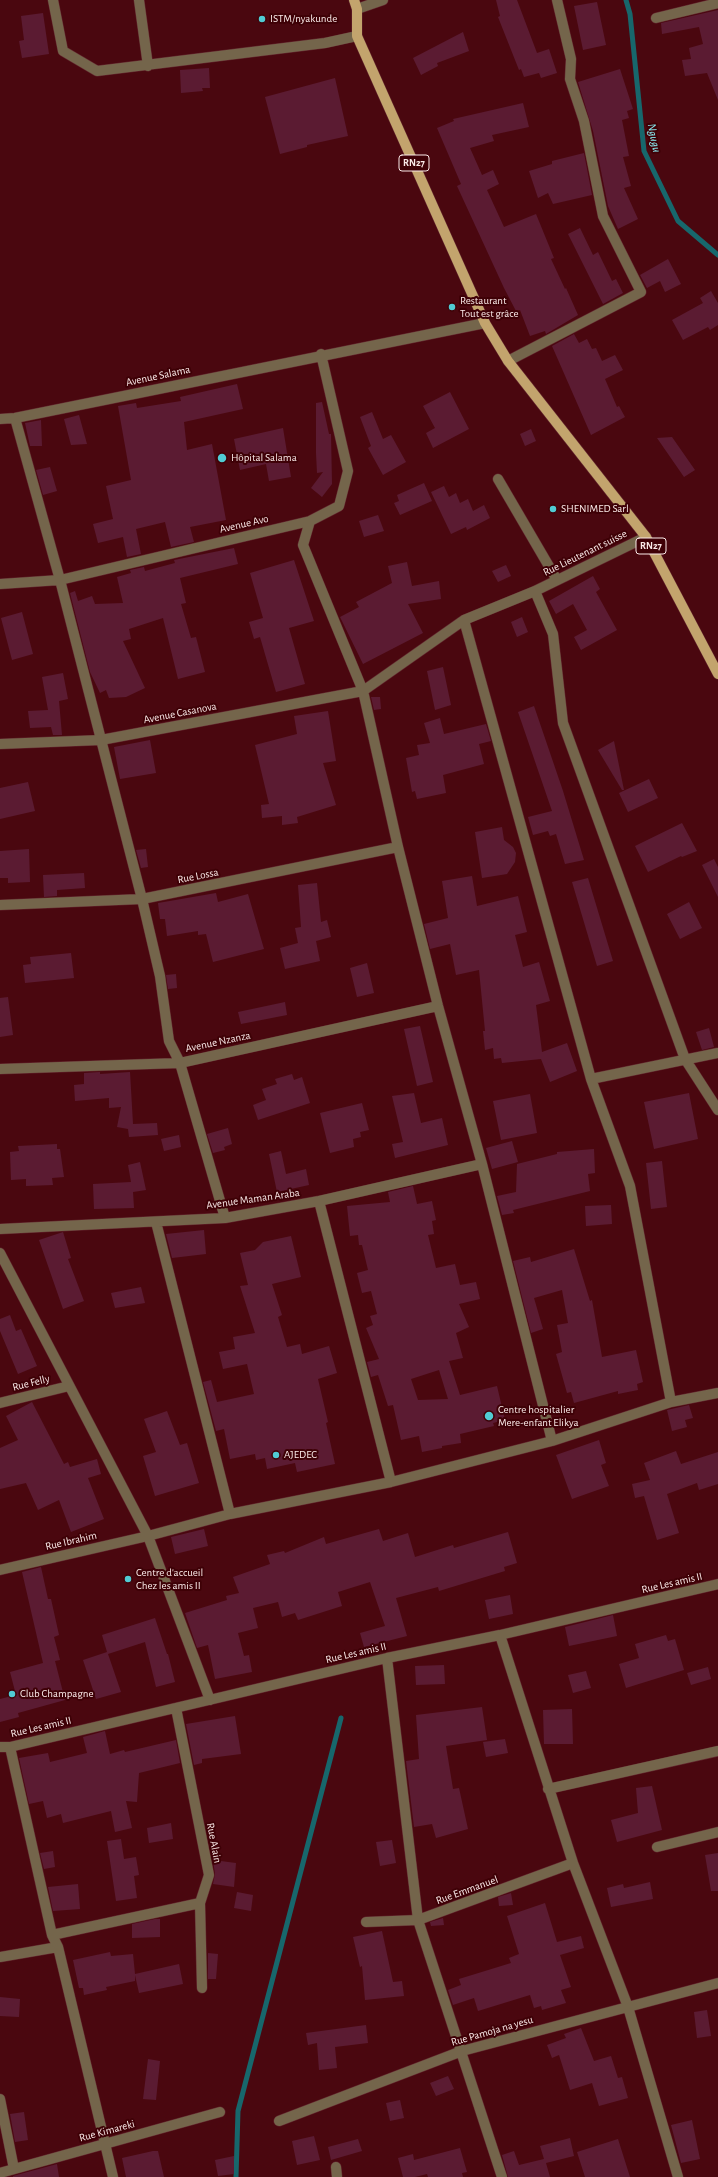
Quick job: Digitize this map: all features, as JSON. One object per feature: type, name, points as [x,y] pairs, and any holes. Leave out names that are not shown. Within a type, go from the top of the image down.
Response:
[{"type":"main road","name":"RN27","points":[[356,5],[357,36],[485,323],[508,361],[646,537],[718,674]]},
{"type":"street","points":[[53,0],[63,51],[97,71],[148,66],[325,43],[357,36]]},
{"type":"street","points":[[139,0],[148,66]]},
{"type":"street","points":[[356,5],[383,0]]},
{"type":"street","points":[[508,361],[640,292],[603,216],[584,121],[570,79],[571,59],[557,0]]},
{"type":"street","points":[[656,18],[718,3]]},
{"type":"street","name":"Avenue Salama","points":[[0,419],[15,418],[321,354],[485,323]]},
{"type":"street","name":"Avenue Avo","points":[[0,584],[60,580],[310,521],[339,506],[348,471],[321,354]]},
{"type":"street","points":[[15,418],[60,580],[142,899],[160,976],[169,1041],[180,1063],[225,1218]]},
{"type":"street","points":[[498,479],[557,580]]},
{"type":"street","points":[[310,521],[304,545],[363,691],[398,848],[438,1006],[482,1164],[552,1441]]},
{"type":"street","name":"Rue Lieutenant suisse","points":[[363,691],[464,620],[535,591],[646,537]]},
{"type":"street","points":[[535,591],[553,634],[563,724],[685,1060],[718,1110]]},
{"type":"street","points":[[464,620],[591,1079],[630,1186],[671,1402]]},
{"type":"street","name":"Avenue Casanova","points":[[0,744],[101,740],[363,691]]},
{"type":"street","name":"Rue Lossa","points":[[0,905],[142,899],[398,848]]},
{"type":"street","name":"Avenue Nzanza","points":[[0,1069],[180,1063],[438,1006]]},
{"type":"street","points":[[591,1079],[718,1053]]},
{"type":"street","name":"Avenue Maman Araba","points":[[0,1229],[225,1218],[319,1202],[482,1164]]},
{"type":"street","points":[[319,1202],[392,1482]]},
{"type":"street","points":[[156,1222],[230,1514]]},
{"type":"street","points":[[0,1253],[148,1536],[210,1700]]},
{"type":"street","name":"Rue Felly","points":[[0,1403],[69,1386]]},
{"type":"street","name":"Rue Ibrahim","points":[[0,1570],[148,1536],[230,1514],[392,1482],[552,1441],[671,1402],[718,1393]]},
{"type":"street","name":"Rue Les amis II","points":[[5,1747],[387,1658],[500,1635],[718,1584]]},
{"type":"street","points":[[500,1635],[573,1864],[628,2007],[678,2177]]},
{"type":"street","points":[[387,1658],[418,1920],[502,2177]]},
{"type":"street","name":"Rue Alain","points":[[176,1708],[208,1875],[200,1903],[202,1988]]},
{"type":"street","points":[[5,1747],[52,1935],[58,1947],[114,2177]]},
{"type":"street","points":[[548,1789],[718,1751]]},
{"type":"street","points":[[657,1847],[718,1832]]},
{"type":"street","name":"Rue Emmanuel","points":[[366,1922],[418,1920],[573,1864]]},
{"type":"street","points":[[52,1935],[200,1903]]},
{"type":"street","points":[[0,1957],[58,1947]]},
{"type":"street","name":"Rue Pamoja na yesu","points":[[279,2121],[462,2051],[718,1983]]},
{"type":"street","points":[[0,2099],[14,2168]]},
{"type":"street","name":"Rue Kimareki","points":[[0,2172],[220,2112]]},
{"type":"building","points":[[496,0],[517,0],[537,53],[549,49],[557,73],[541,78],[539,73],[524,77],[521,69],[519,70],[498,17],[500,16]]},
{"type":"building","points":[[597,2],[606,45],[583,50],[574,6]]},
{"type":"building","points":[[718,10],[718,100],[707,73],[685,76],[682,60],[691,59],[689,48],[703,44],[699,27],[662,34],[661,23]]},
{"type":"building","points":[[43,13],[49,54],[22,58],[19,41],[24,40],[21,16]]},
{"type":"building","points":[[463,32],[469,51],[437,63],[438,66],[421,75],[413,58]]},
{"type":"building","points":[[209,68],[210,88],[202,88],[203,91],[181,93],[180,70]]},
{"type":"building","points":[[620,69],[633,109],[627,111],[629,118],[622,120],[629,156],[623,157],[631,186],[624,188],[638,219],[618,229],[608,206],[593,131],[578,82]]},
{"type":"building","points":[[335,78],[348,136],[307,145],[307,147],[280,154],[265,97]]},
{"type":"building","points":[[523,103],[529,127],[492,135],[494,141],[470,148],[482,175],[493,170],[499,184],[487,190],[504,227],[536,214],[554,258],[551,259],[578,315],[546,334],[545,331],[530,336],[520,310],[516,311],[504,288],[457,186],[461,184],[437,128],[454,121],[453,119]]},
{"type":"building","points":[[584,153],[592,195],[553,204],[548,193],[538,198],[529,171],[552,164],[552,161]]},
{"type":"building","points":[[580,228],[593,255],[598,252],[612,281],[616,279],[623,293],[603,304],[568,234]]},
{"type":"building","points":[[668,259],[681,284],[665,292],[660,281],[647,288],[640,275]]},
{"type":"building","points":[[711,291],[718,303],[718,325],[710,330],[708,327],[683,340],[672,320],[703,303],[700,298]]},
{"type":"building","points":[[574,334],[579,343],[587,339],[592,349],[596,348],[602,361],[615,355],[623,370],[605,379],[617,407],[619,406],[625,417],[591,435],[552,346]]},
{"type":"building","points":[[237,384],[243,409],[184,422],[187,450],[212,444],[226,520],[190,527],[194,542],[171,547],[165,522],[136,529],[141,554],[127,557],[123,537],[98,543],[93,524],[113,519],[106,486],[131,480],[118,406],[136,403],[137,408],[181,401],[180,397]]},
{"type":"building","points":[[450,392],[469,429],[433,448],[426,433],[435,428],[423,406]]},
{"type":"building","points":[[322,402],[329,434],[331,434],[332,484],[322,497],[311,488],[323,472],[317,473],[316,453],[316,403]]},
{"type":"building","points":[[372,412],[383,439],[391,435],[406,462],[383,475],[368,448],[371,446],[360,417]]},
{"type":"building","points":[[79,415],[87,444],[71,445],[64,419]]},
{"type":"building","points":[[41,420],[42,446],[30,446],[25,423]]},
{"type":"building","points":[[283,428],[291,477],[269,481],[266,464],[240,470],[234,439]]},
{"type":"building","points":[[531,429],[536,441],[525,446],[520,434]]},
{"type":"building","points":[[672,437],[695,470],[684,477],[657,438]]},
{"type":"building","points":[[50,467],[57,491],[43,495],[36,470]]},
{"type":"building","points":[[424,483],[432,501],[400,515],[394,503],[399,501],[397,495]]},
{"type":"building","points":[[444,486],[449,497],[456,493],[460,503],[468,499],[473,511],[484,505],[490,518],[467,530],[466,527],[451,534],[431,492]]},
{"type":"building","points":[[378,515],[384,531],[364,537],[359,521]]},
{"type":"building","points":[[234,548],[238,564],[180,578],[186,603],[181,604],[191,638],[196,637],[205,672],[178,679],[163,618],[129,629],[131,639],[123,641],[145,688],[126,697],[109,698],[106,690],[100,693],[90,672],[70,593],[75,591],[78,601],[92,596],[95,604],[123,603],[117,577],[131,573],[130,570],[144,567],[145,571],[175,563],[174,560]]},
{"type":"building","points":[[294,560],[314,621],[289,628],[305,684],[276,692],[260,637],[254,639],[249,622],[263,618],[250,573]]},
{"type":"building","points":[[407,562],[412,586],[439,581],[441,599],[408,604],[423,633],[363,664],[340,617],[359,607],[356,602],[392,583],[388,566]]},
{"type":"building","points":[[506,565],[511,576],[498,582],[492,571]]},
{"type":"building","points":[[593,576],[600,589],[596,592],[617,630],[581,650],[574,637],[587,630],[573,604],[556,614],[549,601]]},
{"type":"building","points":[[22,612],[33,654],[12,660],[1,618]]},
{"type":"building","points":[[522,617],[528,632],[517,637],[511,622]]},
{"type":"building","points":[[443,667],[451,705],[435,710],[427,671]]},
{"type":"building","points":[[63,673],[68,699],[59,701],[62,735],[53,735],[51,727],[30,728],[28,711],[48,710],[42,677]]},
{"type":"building","points":[[371,697],[380,697],[381,709],[374,710]]},
{"type":"building","points":[[534,706],[563,791],[584,860],[565,864],[556,834],[550,836],[548,831],[533,835],[528,817],[552,811],[518,712]]},
{"type":"building","points":[[328,711],[336,761],[323,763],[336,805],[297,817],[298,823],[282,825],[282,816],[262,818],[261,805],[269,804],[255,745],[297,734],[294,716]]},
{"type":"building","points":[[440,718],[444,734],[486,724],[491,741],[479,744],[484,764],[443,775],[446,793],[417,799],[415,791],[412,792],[406,758],[419,755],[417,745],[430,743],[424,723]]},
{"type":"building","points":[[150,740],[156,773],[120,779],[114,747]]},
{"type":"building","points":[[614,741],[624,790],[622,790],[598,750]]},
{"type":"building","points":[[649,779],[658,798],[628,812],[619,793]]},
{"type":"building","points":[[28,782],[35,811],[0,819],[0,788]]},
{"type":"building","points":[[682,823],[697,851],[682,857],[681,856],[648,872],[635,846]]},
{"type":"building","points":[[502,827],[504,840],[513,847],[516,853],[515,862],[507,874],[482,878],[475,832]]},
{"type":"building","points":[[29,849],[30,882],[8,883],[8,878],[0,878],[0,851]]},
{"type":"building","points":[[146,849],[148,867],[141,868],[136,850]]},
{"type":"building","points":[[714,859],[718,867],[718,897],[702,865]]},
{"type":"building","points":[[84,873],[85,888],[57,890],[57,896],[44,897],[43,875]]},
{"type":"building","points":[[472,876],[477,906],[518,896],[527,932],[515,935],[523,967],[539,962],[550,1001],[536,1005],[542,1052],[567,1043],[577,1071],[550,1082],[541,1059],[502,1063],[501,1058],[494,1059],[493,1048],[485,1050],[483,1031],[485,1031],[479,970],[456,975],[450,944],[430,949],[424,924],[448,918],[442,881]]},
{"type":"building","points":[[588,878],[613,961],[597,966],[572,882]]},
{"type":"building","points":[[317,883],[321,922],[327,920],[331,937],[316,941],[320,961],[285,969],[280,948],[298,943],[295,928],[301,927],[298,885]]},
{"type":"building","points":[[216,893],[218,902],[248,894],[264,949],[213,962],[206,934],[198,935],[198,931],[167,936],[165,919],[160,919],[158,903]]},
{"type":"building","points":[[689,902],[702,928],[680,939],[667,914]]},
{"type":"building","points":[[71,953],[74,978],[25,983],[23,965],[31,964],[30,957]]},
{"type":"building","points":[[367,963],[374,993],[357,997],[350,968]]},
{"type":"building","points":[[176,974],[177,988],[168,989],[166,975]]},
{"type":"building","points":[[8,997],[13,1035],[0,1037],[0,998]]},
{"type":"building","points":[[285,1002],[287,1015],[241,1024],[238,1012]]},
{"type":"building","points":[[420,1026],[433,1082],[417,1086],[404,1029]]},
{"type":"building","points":[[709,1028],[714,1047],[702,1050],[696,1032]]},
{"type":"building","points":[[100,1072],[100,1074],[130,1072],[133,1124],[157,1123],[158,1135],[129,1137],[128,1129],[117,1127],[121,1107],[109,1108],[109,1098],[75,1101],[74,1085],[84,1084],[84,1073]]},
{"type":"building","points":[[292,1074],[294,1080],[302,1077],[310,1103],[258,1120],[253,1105],[266,1100],[262,1089],[277,1084],[275,1079]]},
{"type":"building","points":[[414,1093],[421,1123],[442,1118],[448,1145],[395,1158],[392,1144],[403,1142],[392,1096]]},
{"type":"building","points":[[689,1093],[698,1139],[654,1149],[644,1102]]},
{"type":"building","points":[[530,1094],[537,1133],[501,1140],[493,1101]]},
{"type":"building","points":[[362,1103],[369,1130],[360,1132],[361,1137],[353,1139],[354,1147],[330,1153],[320,1113]]},
{"type":"building","points":[[228,1128],[232,1144],[224,1147],[225,1150],[213,1153],[207,1134]]},
{"type":"building","points":[[179,1135],[181,1147],[164,1151],[161,1139]]},
{"type":"building","points":[[512,1141],[518,1162],[492,1169],[486,1148]]},
{"type":"building","points":[[57,1144],[57,1149],[60,1149],[64,1177],[52,1178],[53,1185],[26,1186],[26,1179],[11,1180],[10,1152],[19,1151],[18,1146]]},
{"type":"building","points":[[594,1149],[595,1173],[588,1174],[590,1191],[513,1210],[514,1213],[502,1215],[497,1196],[516,1192],[517,1164],[557,1154],[557,1152]]},
{"type":"building","points":[[281,1151],[286,1174],[306,1169],[309,1185],[277,1192],[269,1154]]},
{"type":"building","points":[[662,1161],[667,1207],[651,1209],[646,1163]]},
{"type":"building","points":[[140,1162],[146,1190],[133,1192],[134,1208],[94,1209],[93,1184],[131,1182],[128,1165]]},
{"type":"building","points":[[413,1186],[417,1204],[432,1201],[436,1220],[432,1221],[434,1234],[428,1235],[436,1268],[455,1264],[460,1285],[476,1282],[480,1299],[459,1304],[469,1327],[456,1333],[463,1358],[449,1361],[460,1395],[497,1386],[505,1420],[493,1423],[494,1426],[460,1434],[461,1443],[442,1446],[442,1448],[422,1452],[419,1436],[401,1440],[393,1405],[388,1406],[378,1375],[371,1377],[367,1362],[379,1359],[366,1328],[373,1325],[370,1316],[377,1314],[371,1291],[362,1293],[357,1273],[368,1270],[362,1245],[359,1245],[358,1235],[350,1236],[347,1206],[390,1202],[388,1192]],"holes":[[[439,1370],[448,1399],[418,1400],[411,1379]]]},
{"type":"building","points":[[611,1205],[612,1224],[586,1226],[585,1206]]},
{"type":"building","points":[[204,1230],[206,1254],[172,1258],[166,1234]]},
{"type":"building","points":[[63,1232],[71,1258],[68,1259],[84,1301],[63,1309],[39,1240]]},
{"type":"building","points":[[291,1236],[301,1277],[272,1284],[282,1315],[278,1317],[287,1347],[300,1344],[302,1354],[329,1346],[337,1373],[318,1379],[328,1422],[326,1423],[335,1464],[297,1472],[295,1463],[267,1469],[265,1458],[256,1460],[255,1454],[230,1459],[224,1429],[216,1431],[203,1382],[211,1380],[217,1402],[254,1394],[247,1364],[223,1369],[219,1352],[235,1349],[233,1337],[255,1333],[240,1286],[248,1285],[240,1253],[255,1250],[263,1242]]},
{"type":"building","points":[[574,1249],[590,1301],[592,1300],[602,1357],[636,1350],[643,1382],[637,1384],[638,1390],[618,1394],[618,1391],[574,1403],[571,1392],[567,1393],[556,1354],[562,1352],[557,1325],[568,1323],[562,1290],[534,1298],[543,1329],[531,1333],[513,1261],[530,1257],[531,1262]]},
{"type":"building","points":[[141,1287],[145,1303],[115,1308],[111,1293]]},
{"type":"building","points":[[10,1315],[16,1331],[21,1329],[37,1366],[18,1374],[0,1331],[0,1319]]},
{"type":"building","points":[[32,1402],[64,1464],[68,1462],[70,1467],[97,1459],[101,1474],[88,1478],[104,1519],[71,1532],[59,1500],[38,1510],[26,1483],[0,1489],[0,1448],[18,1440],[6,1416]]},
{"type":"building","points":[[689,1405],[693,1418],[685,1420],[687,1427],[672,1431],[667,1410]]},
{"type":"building","points":[[167,1411],[180,1445],[187,1443],[199,1483],[155,1496],[143,1456],[156,1452],[144,1419]]},
{"type":"building","points":[[599,1440],[606,1463],[601,1465],[609,1486],[572,1499],[556,1455]]},
{"type":"building","points":[[676,1451],[681,1464],[718,1452],[718,1484],[699,1490],[697,1483],[667,1494],[679,1533],[657,1540],[644,1496],[635,1498],[632,1484],[650,1480],[644,1463]]},
{"type":"building","points":[[204,1529],[208,1546],[175,1554],[171,1537]]},
{"type":"building","points":[[379,1529],[383,1541],[408,1533],[415,1557],[453,1545],[454,1548],[508,1532],[517,1563],[504,1567],[505,1571],[439,1591],[438,1587],[396,1598],[407,1636],[364,1647],[360,1633],[385,1626],[370,1582],[338,1592],[342,1606],[298,1620],[295,1613],[282,1617],[278,1602],[253,1608],[258,1628],[238,1633],[244,1656],[249,1655],[252,1672],[215,1679],[208,1645],[197,1648],[185,1613],[227,1600],[226,1596],[239,1593],[233,1577],[270,1564],[267,1555],[284,1551],[285,1553],[324,1537],[326,1544]]},
{"type":"building","points":[[41,1567],[48,1599],[51,1599],[59,1635],[54,1637],[60,1660],[55,1661],[65,1700],[18,1713],[19,1717],[0,1722],[0,1699],[16,1695],[10,1672],[43,1663],[22,1572]]},
{"type":"building","points":[[510,1595],[513,1614],[489,1619],[485,1600]]},
{"type":"building","points":[[613,1615],[617,1636],[569,1646],[565,1627]]},
{"type":"building","points":[[155,1618],[168,1654],[175,1682],[156,1687],[145,1642],[108,1654],[121,1692],[96,1699],[83,1660],[107,1652],[102,1635]]},
{"type":"building","points":[[666,1635],[668,1641],[675,1639],[684,1670],[626,1688],[619,1664],[639,1658],[635,1644]]},
{"type":"building","points":[[444,1665],[445,1684],[416,1685],[415,1666]]},
{"type":"building","points":[[708,1667],[711,1679],[691,1685],[687,1673]]},
{"type":"building","points":[[586,1671],[591,1688],[573,1693],[568,1675]]},
{"type":"building","points":[[482,1707],[487,1740],[446,1746],[453,1789],[459,1788],[468,1829],[436,1838],[432,1824],[414,1827],[406,1761],[419,1759],[416,1715]]},
{"type":"building","points":[[572,1709],[573,1744],[544,1744],[543,1710]]},
{"type":"building","points":[[235,1716],[241,1754],[202,1759],[202,1763],[194,1765],[186,1724]]},
{"type":"building","points":[[105,1731],[110,1754],[176,1740],[180,1763],[139,1773],[137,1802],[126,1801],[132,1828],[115,1832],[111,1811],[63,1823],[61,1814],[47,1818],[43,1801],[29,1804],[19,1758],[48,1753],[50,1762],[87,1753],[83,1737]]},
{"type":"building","points":[[505,1739],[508,1753],[486,1757],[483,1742]]},
{"type":"building","points":[[652,1786],[662,1830],[617,1842],[611,1820],[638,1813],[636,1788]]},
{"type":"building","points":[[171,1823],[173,1839],[149,1843],[147,1828]]},
{"type":"building","points":[[121,1839],[124,1859],[136,1857],[139,1875],[134,1876],[137,1898],[116,1901],[107,1841]]},
{"type":"building","points":[[392,1840],[396,1863],[380,1866],[376,1842]]},
{"type":"building","points":[[53,1851],[55,1867],[44,1869],[40,1853]]},
{"type":"building","points":[[718,1853],[718,1891],[711,1891],[705,1855]]},
{"type":"building","points":[[213,1860],[236,1863],[234,1887],[213,1884],[215,1874]]},
{"type":"building","points":[[650,1882],[653,1899],[611,1907],[607,1888],[623,1884],[624,1888]]},
{"type":"building","points":[[78,1884],[80,1909],[53,1911],[48,1887]]},
{"type":"building","points":[[237,1892],[253,1895],[251,1911],[234,1908]]},
{"type":"building","points":[[511,1893],[513,1905],[499,1906],[498,1897]]},
{"type":"building","points":[[545,1903],[557,1942],[581,1936],[584,1948],[560,1955],[571,1987],[561,1990],[566,2003],[542,2010],[541,2006],[534,2008],[530,1995],[478,2011],[474,1998],[453,2005],[448,1990],[461,1985],[459,1979],[511,1963],[509,1958],[519,1954],[507,1916]]},
{"type":"building","points":[[443,1918],[444,1925],[431,1926],[430,1922]]},
{"type":"building","points":[[160,1919],[160,1937],[132,1938],[132,1924]]},
{"type":"building","points":[[382,1931],[393,1982],[402,1981],[404,1996],[365,2000],[362,1966],[360,1967],[353,1937]]},
{"type":"building","points":[[110,1952],[111,1956],[133,1954],[135,1974],[179,1964],[183,1984],[139,1993],[135,1975],[135,1981],[106,1987],[107,1990],[84,1995],[83,1988],[79,1988],[73,1960]]},
{"type":"building","points":[[208,1953],[218,1954],[216,1979],[208,1979]]},
{"type":"building","points":[[0,1997],[20,1999],[19,2017],[0,2016]]},
{"type":"building","points":[[707,2010],[711,2036],[697,2038],[694,2012]]},
{"type":"building","points":[[366,2025],[368,2043],[335,2047],[337,2068],[319,2070],[317,2043],[308,2045],[306,2033]]},
{"type":"building","points":[[581,2028],[594,2061],[611,2056],[618,2078],[622,2077],[628,2098],[599,2106],[592,2083],[570,2090],[559,2055],[552,2058],[547,2045],[566,2038],[564,2034]]},
{"type":"building","points":[[148,2059],[160,2061],[156,2100],[143,2099]]},
{"type":"building","points":[[448,2076],[454,2089],[436,2096],[430,2083]]},
{"type":"building","points":[[400,2100],[404,2118],[390,2121],[386,2103]]},
{"type":"building","points":[[24,2112],[28,2140],[15,2142],[10,2114]]},
{"type":"building","points":[[692,2120],[700,2159],[681,2163],[671,2125]]},
{"type":"building","points":[[314,2136],[320,2160],[297,2165],[292,2141]]},
{"type":"building","points":[[570,2138],[574,2156],[546,2163],[550,2177],[508,2177],[502,2155],[514,2151],[519,2165],[544,2159],[540,2146]]},
{"type":"building","points":[[358,2139],[362,2151],[331,2160],[328,2147]]},
{"type":"building","points":[[618,2139],[630,2177],[585,2177],[577,2152]]},
{"type":"building","points":[[460,2148],[467,2172],[462,2173],[463,2177],[428,2177],[427,2174],[415,2177],[403,2177],[398,2158],[413,2154],[414,2160]]},
{"type":"building","points":[[158,2151],[164,2177],[126,2177],[122,2158]]},
{"type":"building","points":[[234,2156],[234,2174],[218,2176],[215,2160]]},
{"type":"building","points":[[57,2164],[59,2177],[13,2177],[13,2176]]},
{"type":"waterway","name":"Ngugu","points":[[626,0],[630,14],[644,151],[678,221],[718,255]]},
{"type":"waterway","points":[[236,2177],[238,2111],[341,1718]]},
{"type":"place","name":"ISTM/nyakunde","points":[[262,19]]},
{"type":"place","name":"Restaurant Tout est grâce","points":[[452,307]]},
{"type":"place","name":"Hôpital Salama","points":[[222,458]]},
{"type":"place","name":"SHENIMED Sarl","points":[[553,509]]},
{"type":"place","name":"Centre hospitalier Mere-enfant Elikya","points":[[489,1416]]},
{"type":"place","name":"AJEDEC","points":[[276,1455]]},
{"type":"place","name":"Centre d'accueil Chez les amis II","points":[[128,1579]]},
{"type":"place","name":"Club Champagne","points":[[12,1694]]}]
